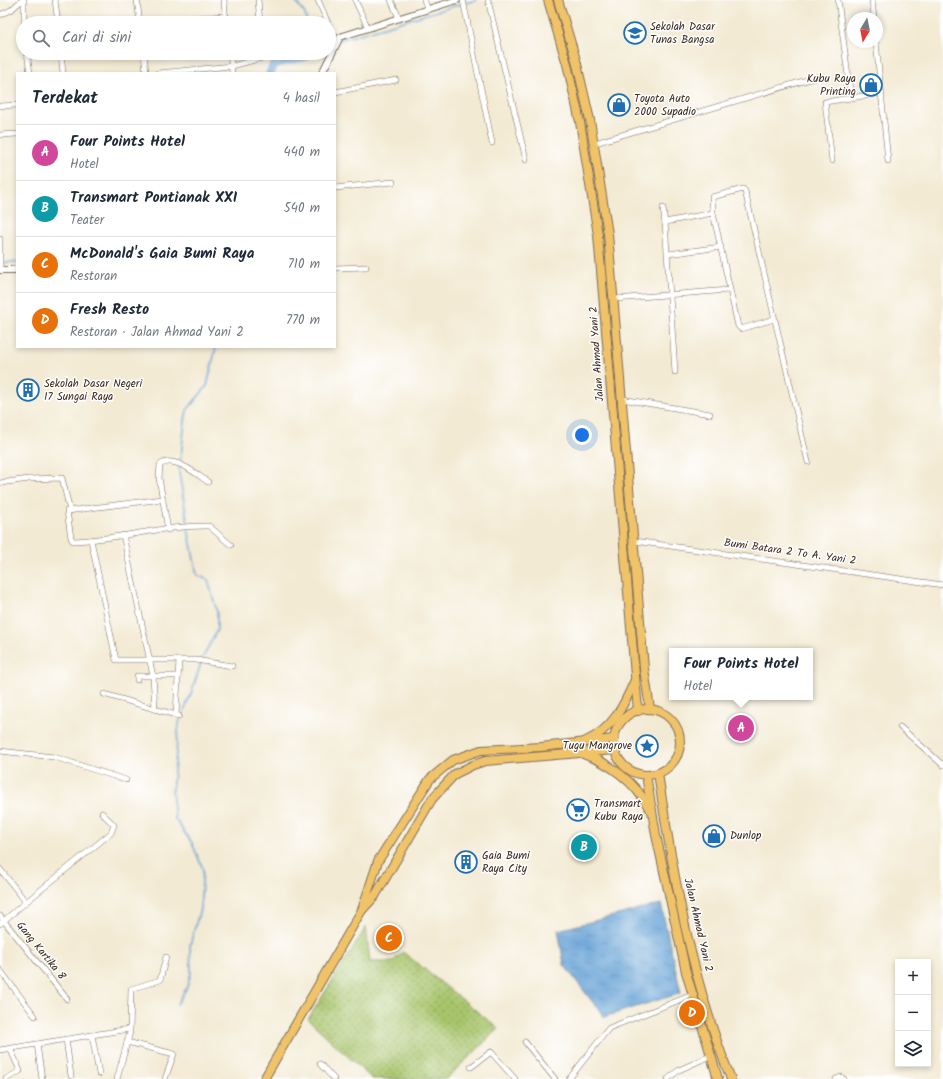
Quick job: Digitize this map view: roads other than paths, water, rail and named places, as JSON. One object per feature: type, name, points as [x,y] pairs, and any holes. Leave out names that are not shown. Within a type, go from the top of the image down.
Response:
[{"type":"highway","name":"Jalan Ahmad Yani 2","points":[[548,0],[567,64],[579,114],[598,235],[638,711]]},
{"type":"highway","name":"Jalan Ahmad Yani 2","points":[[558,0],[576,60],[595,143],[608,234],[615,299],[644,669],[650,710]]},
{"type":"highway","points":[[582,743],[596,736],[615,718],[624,707],[636,678]]},
{"type":"highway","points":[[638,711],[657,711],[671,720],[679,734],[679,746],[676,758],[671,764],[658,773],[646,775],[630,771],[618,759],[614,739],[620,724],[625,717],[638,711]]},
{"type":"highway","points":[[362,910],[372,876],[385,849],[425,785],[453,760],[481,750],[582,743],[614,739]]},
{"type":"highway","points":[[264,1079],[362,910],[375,896],[432,799],[455,774],[472,765],[485,761],[616,750]]},
{"type":"highway","points":[[582,753],[603,762],[632,784],[652,814]]},
{"type":"highway","name":"Jalan Ahmad Yani 2","points":[[658,773],[667,832],[697,971],[708,1013],[732,1079]]},
{"type":"highway","name":"Jalan Ahmad Yani 2","points":[[646,775],[652,814],[686,972],[718,1079]]},
{"type":"street","points":[[0,16],[11,10],[23,0]]},
{"type":"street","points":[[23,0],[24,16]]},
{"type":"street","points":[[55,0],[57,16]]},
{"type":"street","points":[[137,0],[139,16]]},
{"type":"street","points":[[224,0],[226,16]]},
{"type":"street","points":[[258,0],[259,16]]},
{"type":"street","points":[[318,0],[325,16]]},
{"type":"street","points":[[355,0],[368,28]]},
{"type":"street","points":[[391,0],[399,18]]},
{"type":"street","points":[[424,0],[428,10]]},
{"type":"street","points":[[336,37],[457,0]]},
{"type":"street","points":[[463,0],[492,143]]},
{"type":"street","points":[[488,0],[526,160]]},
{"type":"street","points":[[838,0],[851,98]]},
{"type":"street","points":[[872,0],[873,12]]},
{"type":"street","points":[[877,48],[888,161]]},
{"type":"street","points":[[29,60],[30,72]]},
{"type":"street","points":[[62,60],[63,72]]},
{"type":"street","points":[[145,60],[146,72]]},
{"type":"street","points":[[231,60],[232,72]]},
{"type":"street","points":[[169,72],[232,66],[249,60]]},
{"type":"street","points":[[322,72],[326,60]]},
{"type":"street","points":[[595,143],[820,76]]},
{"type":"street","points":[[336,92],[396,80]]},
{"type":"street","points":[[832,161],[825,102],[882,93]]},
{"type":"street","points":[[0,106],[16,105]]},
{"type":"street","points":[[0,135],[16,134]]},
{"type":"street","points":[[336,188],[393,182]]},
{"type":"street","points":[[774,319],[741,329],[739,328],[713,213],[712,197],[744,189],[808,462]]},
{"type":"street","points":[[663,208],[668,254],[675,372]]},
{"type":"street","points":[[665,225],[667,221],[713,213]]},
{"type":"street","points":[[0,239],[0,270],[16,270]]},
{"type":"street","points":[[668,254],[721,247]]},
{"type":"street","points":[[336,268],[366,267]]},
{"type":"street","points":[[615,299],[730,290]]},
{"type":"street","points":[[622,399],[710,414]]},
{"type":"street","points":[[168,530],[159,478],[160,465],[165,462],[179,464],[208,482]]},
{"type":"street","points":[[0,483],[29,479],[62,478],[70,511]]},
{"type":"street","points":[[163,500],[67,511],[66,514],[70,538],[73,541],[91,540],[122,535],[209,526],[231,545]]},
{"type":"street","points":[[122,535],[150,660],[153,676],[155,709]]},
{"type":"street","points":[[91,540],[116,660],[118,662],[179,660],[201,661],[232,666]]},
{"type":"street","name":"Bumi Batara 2 To A. Yani 2","points":[[635,541],[943,585]]},
{"type":"street","points":[[104,694],[178,715],[179,660]]},
{"type":"street","points":[[138,680],[138,676],[178,676]]},
{"type":"street","points":[[900,727],[943,765]]},
{"type":"street","points":[[0,751],[54,757],[126,780]]},
{"type":"street","points":[[2,922],[111,833],[114,825],[102,813]]},
{"type":"street","points":[[0,869],[26,902]]},
{"type":"street","name":"Gang Kartika 8","points":[[0,916],[2,922],[67,999]]},
{"type":"street","points":[[117,1079],[130,1030],[131,989],[160,980],[166,957]]},
{"type":"street","points":[[0,970],[35,1016]]},
{"type":"street","points":[[569,1079],[608,1028],[692,996]]},
{"type":"street","points":[[0,1050],[66,1040],[127,1028],[130,1030]]},
{"type":"street","points":[[92,1035],[99,1074]]},
{"type":"street","points":[[66,1040],[71,1076]]},
{"type":"street","points":[[127,1042],[174,1054],[166,1079]]},
{"type":"street","points":[[525,1042],[555,1079]]},
{"type":"street","points":[[36,1044],[42,1079]]},
{"type":"street","points":[[6,1079],[20,1071],[10,1048]]},
{"type":"street","points":[[471,1067],[491,1052],[515,1079]]},
{"type":"street","points":[[668,1079],[679,1070],[710,1056]]},
{"type":"street","points":[[320,1064],[334,1079]]},
{"type":"street","points":[[836,1079],[841,1077],[844,1079]]},
{"type":"water","points":[[661,904],[681,993],[604,1017],[564,965],[558,930]]},
{"type":"waterway","points":[[295,0],[305,16]]},
{"type":"waterway","points":[[465,3],[476,0]]},
{"type":"waterway","points":[[340,40],[461,4]]},
{"type":"waterway","points":[[270,72],[275,63],[288,60]]},
{"type":"waterway","points":[[1,263],[16,262]]},
{"type":"waterway","points":[[188,525],[179,473],[185,421],[187,410],[207,386],[216,348]]},
{"type":"waterway","points":[[188,528],[197,575],[208,580],[217,612],[217,630],[202,659]]},
{"type":"waterway","points":[[177,1004],[187,987],[191,973],[190,945],[200,909],[203,869],[192,843],[175,819],[172,791],[179,723],[191,694],[201,663]]},
{"type":"place","name":"Sekolah Dasar Tunas Bangsa","points":[[635,33]]},
{"type":"place","name":"Kubu Raya Printing","points":[[871,85]]},
{"type":"place","name":"Toyota Auto 2000 Supadio","points":[[619,105]]},
{"type":"place","name":"Sekolah Dasar Negeri 17 Sungai Raya","points":[[28,390]]},
{"type":"place","name":"Four Points Hotel","points":[[741,728]]},
{"type":"place","name":"Tugu Mangrove","points":[[647,746]]},
{"type":"place","name":"Transmart Kubu Raya","points":[[578,810]]},
{"type":"place","name":"Dunlop","points":[[714,836]]},
{"type":"place","name":"Transmart Pontianak XXI","points":[[584,847]]},
{"type":"place","name":"Gaia Bumi Raya City","points":[[466,862]]},
{"type":"place","name":"McDonald's Gaia Bumi Raya","points":[[389,938]]},
{"type":"place","name":"Fresh Resto","points":[[692,1013]]}]
